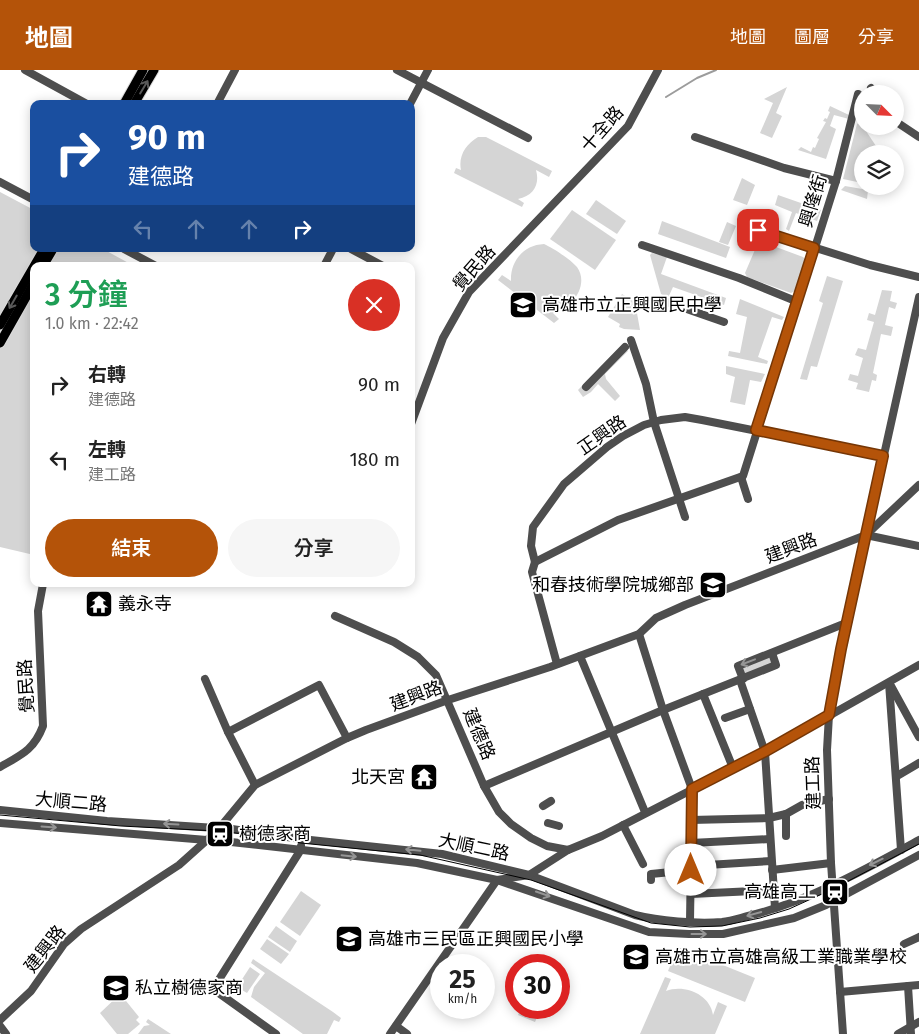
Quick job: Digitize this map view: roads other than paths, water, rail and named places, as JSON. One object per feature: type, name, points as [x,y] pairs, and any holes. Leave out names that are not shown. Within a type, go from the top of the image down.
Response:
[{"type":"main road","points":[[126,100],[143,70]]},
{"type":"main road","points":[[136,100],[154,70]]},
{"type":"main road","points":[[0,325],[30,273]]},
{"type":"main road","points":[[0,342],[30,289]]},
{"type":"street","points":[[25,70],[80,100]]},
{"type":"street","points":[[219,100],[235,70]]},
{"type":"street","points":[[397,70],[528,138]]},
{"type":"street","points":[[412,100],[428,70]]},
{"type":"street","name":"十全路","points":[[578,179],[628,126],[658,70]]},
{"type":"street","name":"興隆街","points":[[741,477],[743,476],[836,181],[854,110]]},
{"type":"street","points":[[904,127],[919,137]]},
{"type":"street","points":[[695,137],[784,168],[836,181]]},
{"type":"street","name":"覺民路","points":[[415,403],[443,338],[470,292],[578,179]]},
{"type":"street","points":[[0,182],[30,198]]},
{"type":"street","points":[[758,230],[919,278]]},
{"type":"street","points":[[642,246],[739,278],[798,302]]},
{"type":"street","points":[[137,252],[151,262]]},
{"type":"street","points":[[357,252],[375,262]]},
{"type":"street","name":"建工路","points":[[843,1034],[828,799],[827,750],[829,715],[846,623],[919,297]]},
{"type":"street","points":[[658,298],[724,322]]},
{"type":"street","points":[[631,340],[646,384],[654,422],[685,517]]},
{"type":"street","points":[[586,386],[625,347]]},
{"type":"street","name":"正興路","points":[[557,664],[532,572],[535,562],[532,546],[532,527],[564,484],[607,447],[623,436],[654,422],[685,418],[756,430],[883,456]]},
{"type":"street","points":[[535,562],[618,520],[741,477],[748,500]]},
{"type":"street","name":"建工路","points":[[866,535],[879,520],[919,485]]},
{"type":"street","points":[[866,535],[919,546]]},
{"type":"street","name":"建興路","points":[[0,1020],[31,992],[64,944],[80,929],[171,871],[220,828],[255,785],[347,738],[448,700],[557,664],[639,634],[656,618],[685,605],[866,535]]},
{"type":"street","name":"覺民路","points":[[0,766],[24,754],[31,748],[38,738],[42,726],[38,611],[42,587]]},
{"type":"street","name":"建德路","points":[[335,616],[383,636],[418,657],[436,675],[484,786],[499,812],[530,838],[547,846],[568,850]]},
{"type":"street","points":[[775,908],[764,752],[738,666],[846,623]]},
{"type":"street","points":[[639,634],[663,710],[692,789],[690,921]]},
{"type":"street","points":[[484,786],[663,710],[776,666],[772,653]]},
{"type":"street","points":[[580,656],[645,812]]},
{"type":"street","points":[[390,1034],[497,880],[530,875],[568,850],[623,825],[764,752],[919,665]]},
{"type":"street","points":[[205,679],[228,732],[255,785]]},
{"type":"street","points":[[889,683],[919,737]]},
{"type":"street","points":[[889,683],[901,850]]},
{"type":"street","points":[[228,732],[320,685],[347,738]]},
{"type":"street","points":[[703,694],[732,768]]},
{"type":"street","points":[[725,718],[750,709]]},
{"type":"street","points":[[897,776],[919,763]]},
{"type":"street","points":[[691,820],[769,818],[786,814],[802,805],[828,799]]},
{"type":"street","points":[[543,806],[551,801]]},
{"type":"street","name":"大順二路","points":[[0,810],[107,821],[220,828],[442,854],[530,875],[634,915],[653,919],[690,921],[722,922],[775,908],[833,885],[919,840]]},
{"type":"street","points":[[786,814],[786,836]]},
{"type":"street","name":"大順二路","points":[[0,823],[207,840],[416,863],[497,880],[649,932],[689,934],[723,934],[794,918],[834,901],[919,855]]},
{"type":"street","points":[[548,823],[559,826]]},
{"type":"street","points":[[623,825],[643,864]]},
{"type":"street","points":[[276,1034],[212,989],[300,851],[302,839]]},
{"type":"street","points":[[691,843],[770,839]]},
{"type":"street","points":[[651,880],[652,874],[691,868],[772,861]]},
{"type":"street","points":[[772,870],[831,863]]},
{"type":"street","points":[[691,894],[774,890]]},
{"type":"street","points":[[904,944],[919,937]]},
{"type":"street","points":[[840,992],[919,985]]},
{"type":"street","points":[[908,986],[911,1030]]},
{"type":"street","points":[[898,1034],[911,1030],[919,1022]]},
{"type":"street","points":[[0,1026],[6,1034]]},
{"type":"street","points":[[396,1026],[407,1034]]},
{"type":"waterway","points":[[666,97],[697,78],[716,70]]},
{"type":"tram line","points":[[0,815],[121,826],[217,831],[271,837],[301,843],[420,855],[531,880],[651,923],[690,927],[722,926],[760,918],[789,909],[833,889],[919,844]]},
{"type":"place","name":"高雄市立正興國民中學","points":[[523,305]]},
{"type":"place","name":"和春技術學院城鄉部","points":[[713,585]]},
{"type":"place","name":"義永寺","points":[[99,604]]},
{"type":"place","name":"北天宮","points":[[424,777]]},
{"type":"place","name":"樹德家商","points":[[220,834]]},
{"type":"place","name":"高雄高工","points":[[835,892]]},
{"type":"place","name":"高雄市三民區正興國民小學","points":[[349,939]]},
{"type":"place","name":"高雄市立高雄高級工業職業學校","points":[[636,957]]},
{"type":"place","name":"私立樹德家商","points":[[116,988]]}]
